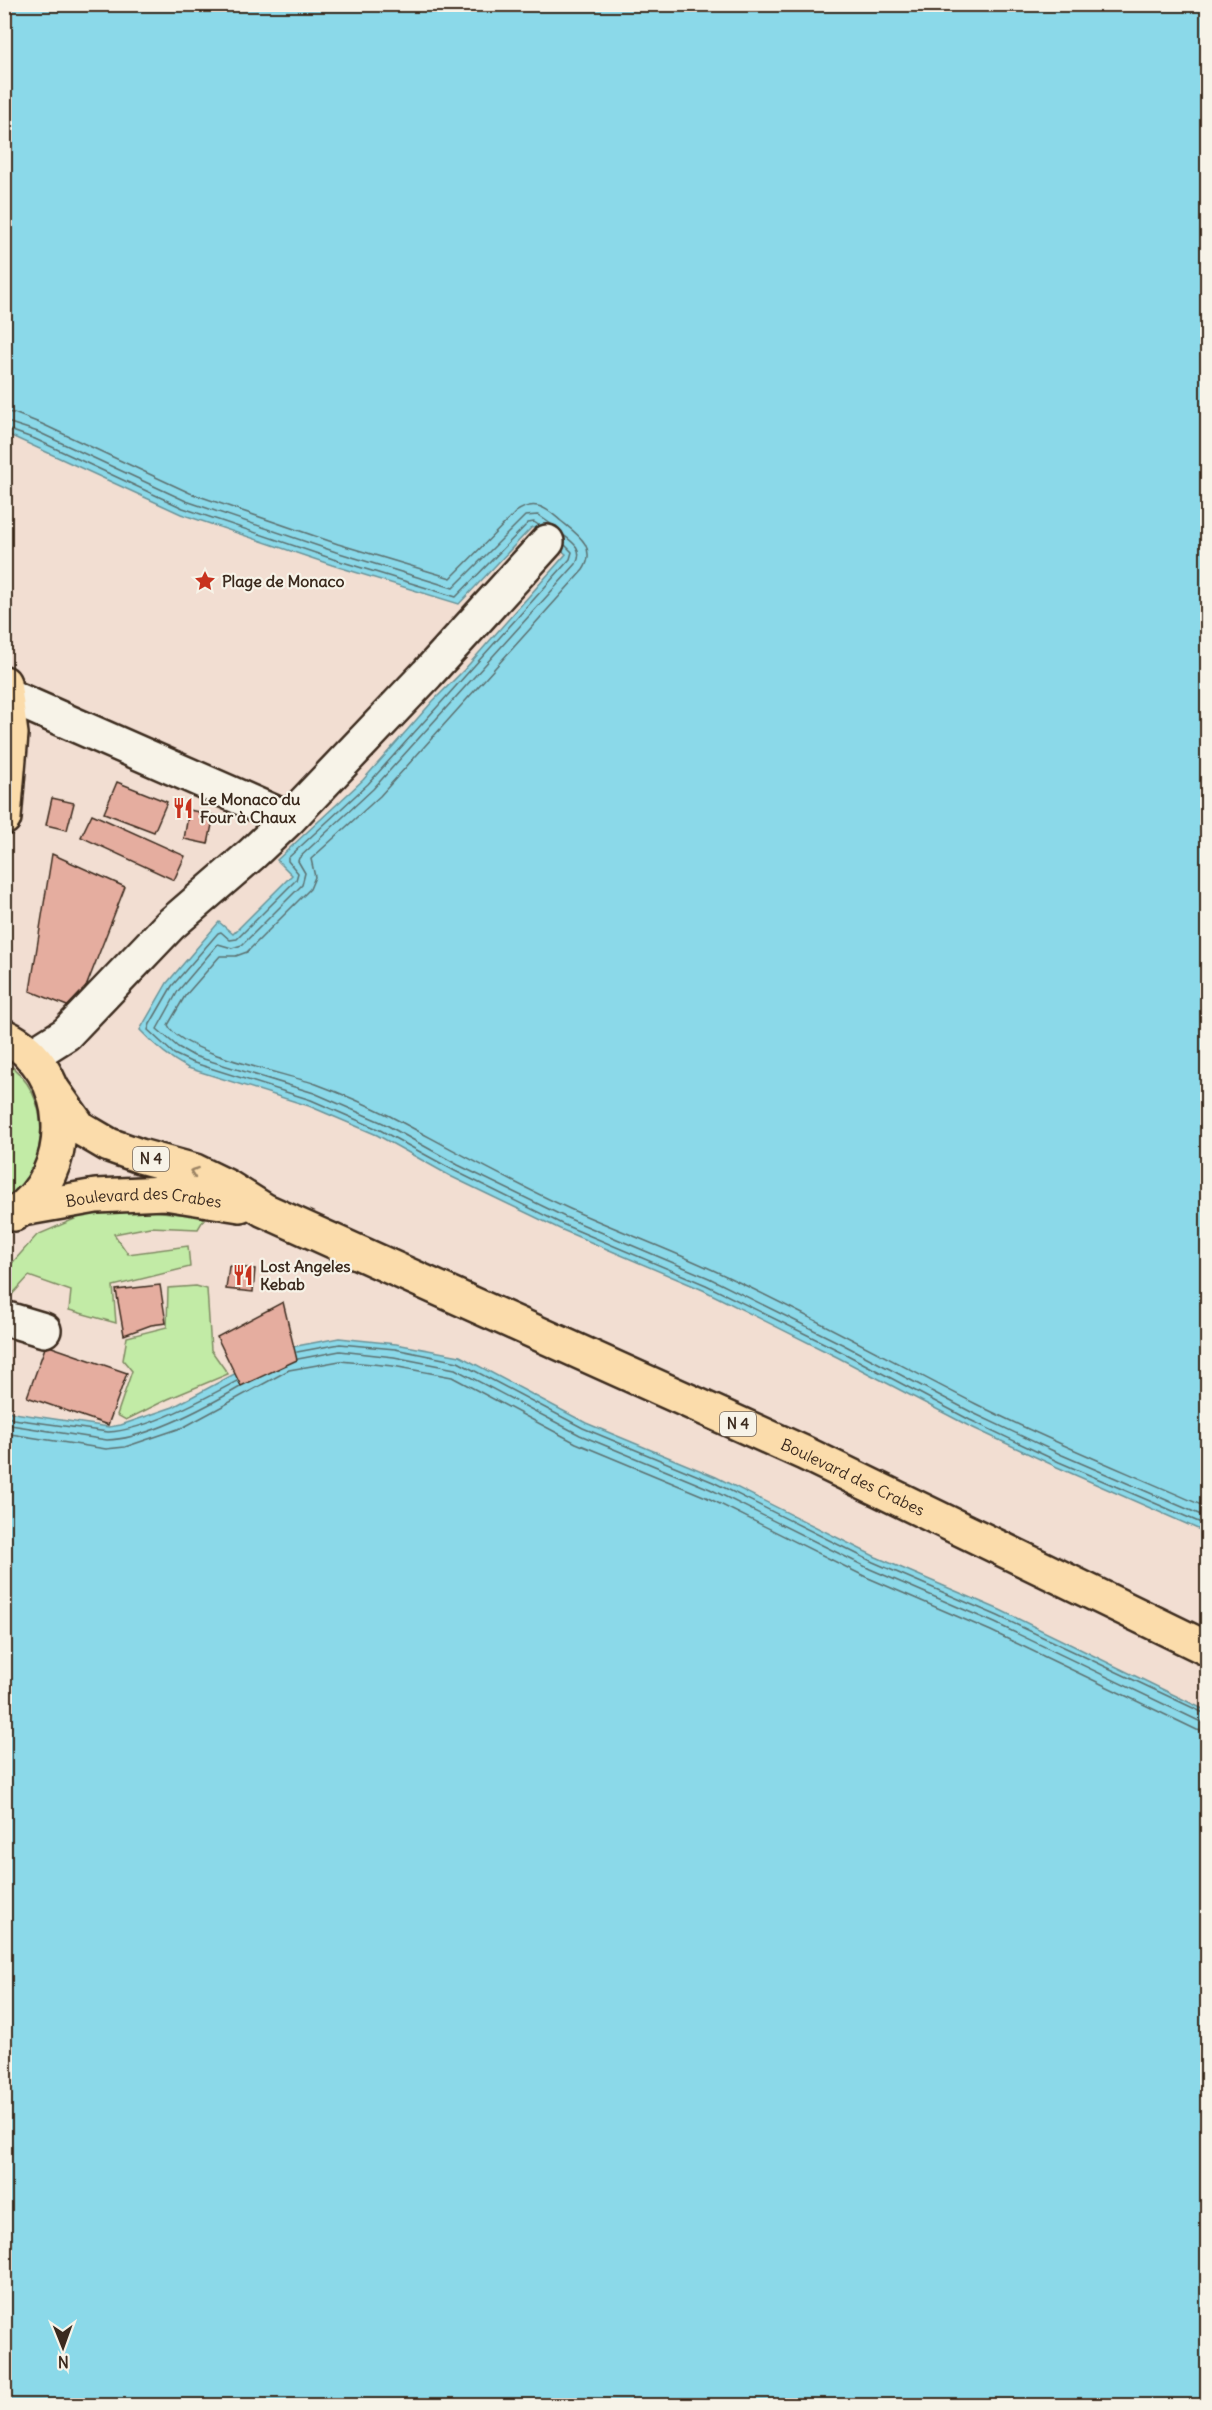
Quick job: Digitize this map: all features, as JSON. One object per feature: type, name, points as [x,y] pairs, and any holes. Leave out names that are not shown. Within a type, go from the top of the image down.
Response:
[{"type":"main road","points":[[4,818],[10,744],[6,689]]},
{"type":"main road","points":[[12,1040],[44,1072],[53,1090],[59,1116],[59,1142],[53,1167],[40,1190],[13,1215]]},
{"type":"main road","name":"Boulevard des Crabes","points":[[53,1090],[80,1128],[110,1145],[195,1171],[226,1186],[264,1210],[804,1454],[1208,1649]]},
{"type":"main road","name":"Boulevard des Crabes","points":[[13,1215],[96,1196],[165,1193],[264,1210]]},
{"type":"street","points":[[12,1040],[66,1034],[170,925],[289,819],[427,674],[547,542]]},
{"type":"street","points":[[6,689],[289,819]]},
{"type":"street","points":[[4,1318],[44,1330]]},
{"type":"green space","points":[[4,1061],[21,1075],[32,1092],[39,1111],[41,1132],[38,1152],[31,1171],[20,1188],[4,1202]]},
{"type":"green space","points":[[144,1210],[198,1216],[204,1219],[198,1229],[150,1227],[114,1234],[128,1254],[188,1246],[190,1267],[113,1286],[116,1323],[69,1310],[71,1291],[29,1276],[9,1298],[5,1295],[5,1271],[37,1235],[84,1215]]},
{"type":"green space","points":[[196,1286],[207,1289],[211,1350],[228,1374],[168,1399],[126,1420],[117,1415],[132,1371],[123,1360],[127,1337],[167,1327],[168,1288]]},
{"type":"water","points":[[4,5],[1207,5],[1207,1533],[967,1425],[703,1290],[560,1229],[452,1177],[377,1135],[309,1106],[188,1068],[162,1051],[140,1030],[167,983],[219,922],[233,934],[292,875],[277,860],[363,780],[566,554],[532,527],[459,604],[332,565],[181,514],[5,433]]},
{"type":"water","points":[[339,1338],[396,1344],[460,1356],[586,1423],[716,1477],[876,1557],[1000,1610],[1207,1711],[1207,2405],[5,2405],[4,1409],[14,1413],[109,1427],[121,1425],[173,1407],[281,1349]]},
{"type":"building","points":[[117,782],[167,802],[154,832],[104,813]]},
{"type":"building","points":[[52,798],[74,803],[67,830],[46,825]]},
{"type":"building","points":[[189,810],[214,815],[208,844],[184,839]]},
{"type":"building","points":[[92,814],[185,856],[174,880],[81,837]]},
{"type":"building","points":[[52,854],[125,887],[77,1010],[30,991]]},
{"type":"building","points":[[229,1266],[255,1269],[253,1292],[226,1289]]},
{"type":"building","points":[[160,1285],[166,1323],[151,1325],[124,1335],[116,1290]]},
{"type":"building","points":[[283,1302],[297,1360],[241,1386],[217,1337]]},
{"type":"building","points":[[46,1345],[127,1373],[108,1425],[27,1397]]},
{"type":"place","name":"Plage de Monaco","points":[[205,581]]},
{"type":"place","name":"Le Monaco du Four à Chaux","points":[[183,808]]},
{"type":"place","name":"Lost Angeles Kebab","points":[[243,1275]]}]
